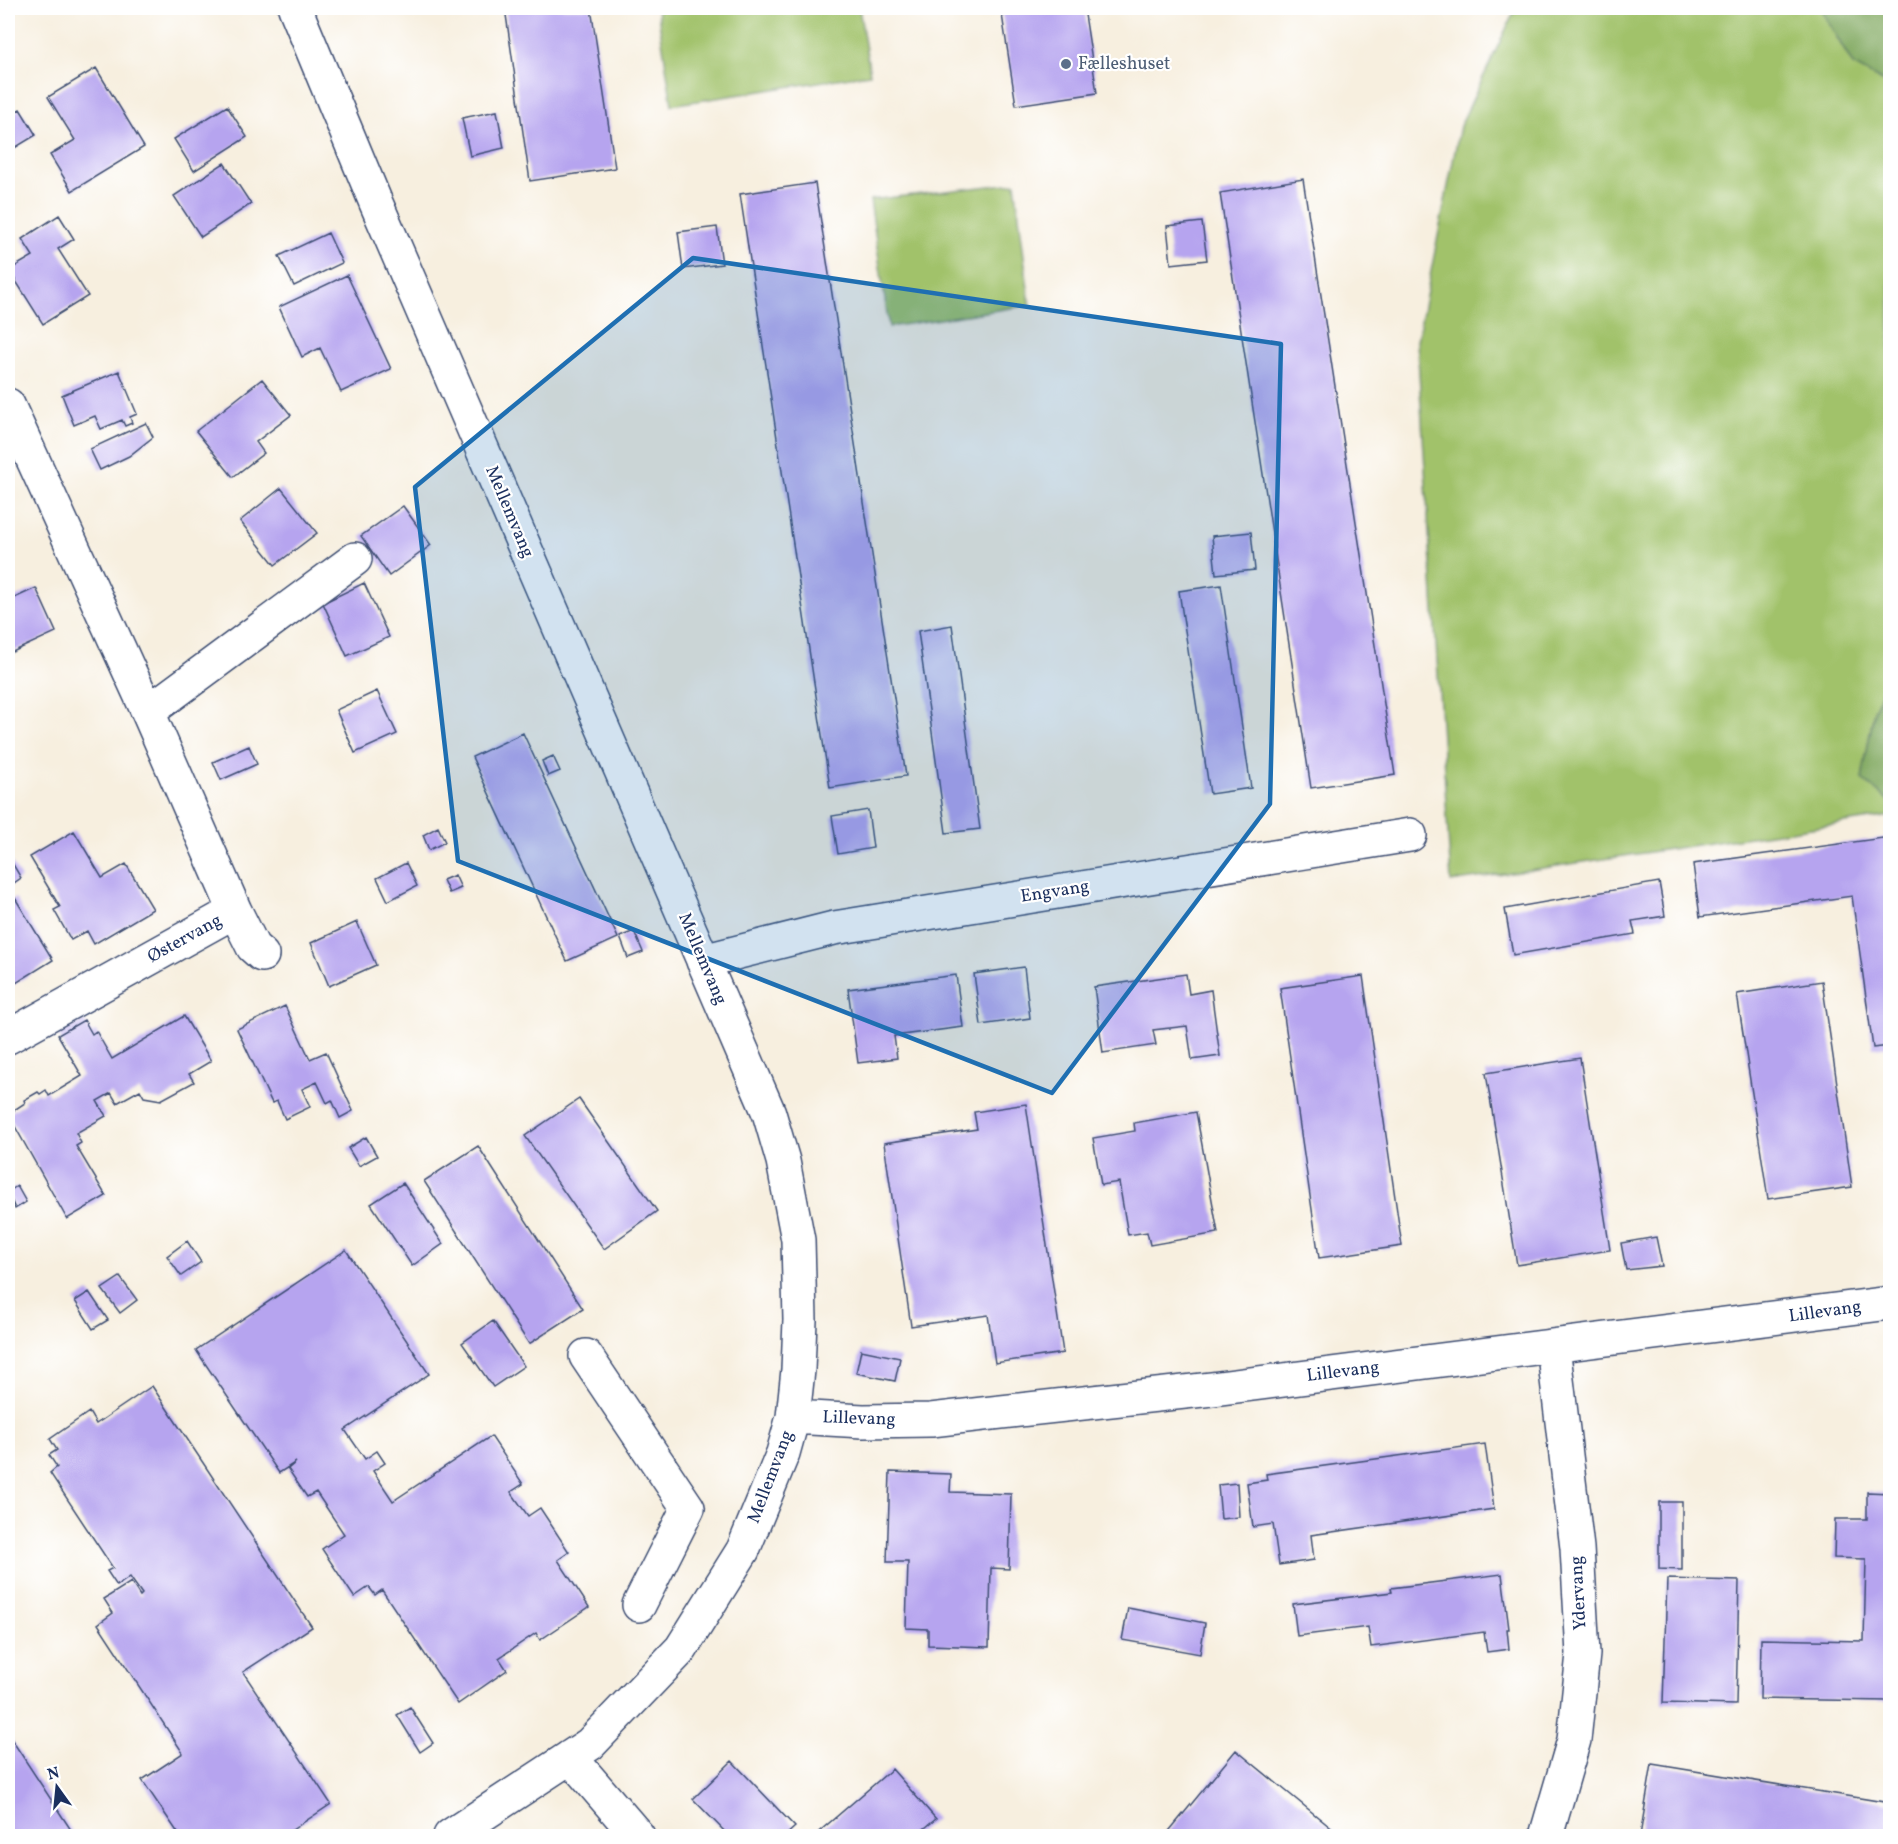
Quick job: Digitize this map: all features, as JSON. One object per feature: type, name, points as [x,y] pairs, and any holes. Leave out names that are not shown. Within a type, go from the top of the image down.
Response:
[{"type":"street","name":"Mellemvang","points":[[295,8],[376,203],[769,1113],[783,1161],[798,1240],[800,1320],[793,1417],[783,1453],[743,1550],[681,1649],[590,1744],[450,1836]]},
{"type":"street","name":"Østervang","points":[[8,405],[148,711],[235,911],[8,1037]]},
{"type":"street","points":[[148,711],[355,559]]},
{"type":"street","name":"Engvang","points":[[703,961],[834,928],[1410,835]]},
{"type":"street","points":[[235,911],[253,947],[262,956]]},
{"type":"street","name":"Lillevang","points":[[793,1417],[863,1421],[931,1420],[1212,1389],[1890,1303]]},
{"type":"street","name":"Ydervang","points":[[1546,1836],[1574,1740],[1583,1654],[1577,1548],[1553,1346]]},
{"type":"street","points":[[586,1356],[688,1508],[639,1605]]},
{"type":"street","points":[[570,1757],[638,1836]]},
{"type":"highlighted area","points":[[693,258],[1281,344],[1270,804],[1052,1093],[458,861],[415,487]]},
{"type":"green space","points":[[657,8],[859,8],[870,74],[672,105]]},
{"type":"green space","points":[[1516,8],[1820,8],[1853,65],[1890,85],[1890,673],[1874,711],[1862,779],[1890,802],[1890,816],[1451,882],[1417,341],[1460,126]]},
{"type":"green space","points":[[1820,8],[1890,8],[1890,85],[1853,65]]},
{"type":"green space","points":[[1015,183],[1030,305],[889,327],[870,200]]},
{"type":"green space","points":[[1890,673],[1890,802],[1862,779],[1874,711]]},
{"type":"building","points":[[505,8],[591,8],[615,168],[530,181]]},
{"type":"building","points":[[1001,8],[1084,8],[1097,93],[1016,105]]},
{"type":"building","points":[[96,68],[144,147],[72,191],[50,155],[75,140],[48,97]]},
{"type":"building","points":[[227,106],[247,137],[194,171],[174,139]]},
{"type":"building","points":[[20,109],[36,135],[8,152],[8,116]]},
{"type":"building","points":[[497,111],[504,148],[470,156],[462,118]]},
{"type":"building","points":[[224,163],[251,204],[201,237],[174,196]]},
{"type":"building","points":[[1303,179],[1395,775],[1311,788],[1220,193]]},
{"type":"building","points":[[815,183],[906,776],[830,788],[740,194]]},
{"type":"building","points":[[59,215],[74,239],[58,249],[88,296],[43,324],[9,270],[33,256],[22,239]]},
{"type":"building","points":[[1202,222],[1207,260],[1171,264],[1167,226]]},
{"type":"building","points":[[717,227],[722,264],[683,269],[678,232]]},
{"type":"building","points":[[328,233],[342,263],[294,286],[279,256]]},
{"type":"building","points":[[347,275],[391,369],[341,392],[320,348],[302,357],[279,307]]},
{"type":"building","points":[[119,371],[137,414],[130,417],[132,423],[125,426],[122,420],[101,429],[95,416],[74,425],[62,395]]},
{"type":"building","points":[[262,379],[291,415],[256,442],[264,453],[233,477],[196,431]]},
{"type":"building","points":[[146,423],[153,437],[129,456],[100,470],[90,449]]},
{"type":"building","points":[[281,488],[317,533],[275,565],[240,521]]},
{"type":"building","points":[[403,506],[431,545],[389,576],[361,536]]},
{"type":"building","points":[[1251,532],[1255,570],[1216,574],[1212,536]]},
{"type":"building","points":[[364,583],[389,637],[347,656],[323,603]]},
{"type":"building","points":[[1221,585],[1251,788],[1210,794],[1179,591]]},
{"type":"building","points":[[36,588],[56,632],[8,654],[8,601]]},
{"type":"building","points":[[952,625],[980,829],[946,833],[918,631]]},
{"type":"building","points":[[377,691],[397,734],[355,753],[336,710]]},
{"type":"building","points":[[523,733],[618,938],[567,961],[472,757]]},
{"type":"building","points":[[249,746],[257,764],[221,780],[213,762]]},
{"type":"building","points":[[553,756],[560,771],[548,776],[542,761]]},
{"type":"building","points":[[868,810],[873,848],[838,854],[832,816]]},
{"type":"building","points":[[438,827],[445,842],[429,850],[423,835]]},
{"type":"building","points":[[74,831],[102,878],[126,864],[153,909],[94,944],[87,931],[71,940],[54,910],[60,907],[30,857]]},
{"type":"building","points":[[1890,837],[1890,1046],[1873,1048],[1852,896],[1700,917],[1693,864]]},
{"type":"building","points":[[8,856],[21,878],[8,887]]},
{"type":"building","points":[[406,863],[417,886],[388,901],[377,878]]},
{"type":"building","points":[[455,875],[461,888],[449,893],[443,880]]},
{"type":"building","points":[[1659,882],[1665,916],[1632,921],[1635,934],[1513,955],[1505,909]]},
{"type":"building","points":[[15,898],[53,960],[8,988],[8,903]]},
{"type":"building","points":[[357,922],[376,965],[329,986],[311,943]]},
{"type":"building","points":[[634,931],[643,952],[628,958],[620,937]]},
{"type":"building","points":[[1024,967],[1030,1018],[981,1025],[974,974]]},
{"type":"building","points":[[1186,974],[1189,994],[1211,990],[1220,1056],[1192,1060],[1187,1026],[1153,1030],[1156,1045],[1103,1053],[1094,987]]},
{"type":"building","points":[[956,975],[963,1027],[894,1036],[897,1058],[858,1063],[848,989]]},
{"type":"building","points":[[1363,976],[1402,1246],[1319,1258],[1280,988]]},
{"type":"building","points":[[1822,981],[1852,1187],[1768,1199],[1737,994]]},
{"type":"building","points":[[285,1006],[310,1059],[326,1052],[353,1111],[340,1118],[332,1100],[327,1103],[317,1082],[302,1089],[310,1107],[285,1119],[277,1101],[272,1103],[237,1029]]},
{"type":"building","points":[[184,1016],[211,1061],[189,1074],[194,1082],[161,1100],[144,1097],[140,1090],[117,1103],[111,1093],[97,1101],[106,1116],[76,1133],[81,1143],[76,1146],[106,1196],[67,1219],[8,1114],[25,1103],[24,1100],[38,1092],[40,1094],[46,1090],[49,1096],[82,1076],[58,1035],[84,1020],[92,1034],[96,1031],[112,1059]]},
{"type":"building","points":[[1580,1058],[1610,1250],[1517,1265],[1486,1073]]},
{"type":"building","points":[[579,1099],[657,1211],[604,1249],[525,1136]]},
{"type":"building","points":[[1026,1104],[1063,1353],[995,1363],[988,1315],[911,1326],[884,1143],[977,1129],[974,1112]]},
{"type":"building","points":[[1196,1112],[1218,1233],[1150,1245],[1147,1232],[1128,1235],[1119,1182],[1101,1185],[1093,1138],[1135,1131],[1134,1123]]},
{"type":"building","points":[[366,1137],[377,1156],[359,1166],[348,1148]]},
{"type":"building","points":[[478,1146],[583,1309],[529,1344],[424,1181]]},
{"type":"building","points":[[403,1183],[443,1244],[412,1266],[371,1204]]},
{"type":"building","points":[[17,1186],[26,1202],[15,1209],[8,1192]]},
{"type":"building","points":[[1656,1237],[1662,1266],[1626,1270],[1621,1243]]},
{"type":"building","points":[[187,1241],[201,1262],[181,1276],[167,1256]]},
{"type":"building","points":[[346,1250],[429,1374],[345,1430],[365,1459],[377,1451],[385,1463],[373,1471],[393,1501],[491,1436],[523,1484],[511,1492],[528,1516],[540,1508],[569,1552],[558,1560],[589,1607],[540,1640],[536,1633],[499,1658],[507,1670],[458,1704],[382,1590],[375,1595],[369,1587],[354,1597],[322,1549],[344,1534],[316,1492],[307,1497],[288,1469],[296,1462],[279,1473],[196,1350]]},
{"type":"building","points":[[120,1277],[137,1300],[120,1313],[102,1289]]},
{"type":"building","points":[[89,1292],[108,1320],[93,1329],[75,1301]]},
{"type":"building","points":[[493,1321],[524,1366],[493,1387],[462,1343]]},
{"type":"building","points":[[861,1350],[900,1358],[895,1381],[856,1373]]},
{"type":"building","points":[[152,1386],[312,1627],[243,1672],[331,1804],[283,1836],[180,1836],[142,1780],[183,1753],[98,1624],[113,1613],[104,1599],[131,1582],[140,1596],[142,1594],[130,1577],[117,1586],[107,1571],[113,1568],[50,1473],[57,1467],[49,1455],[57,1450],[50,1439],[89,1412],[96,1424]]},
{"type":"building","points":[[1485,1444],[1494,1509],[1311,1535],[1314,1560],[1279,1565],[1273,1524],[1253,1527],[1247,1483],[1267,1480],[1266,1474]]},
{"type":"building","points":[[890,1472],[951,1474],[950,1492],[1011,1494],[1009,1569],[991,1568],[989,1647],[928,1645],[928,1629],[906,1628],[908,1562],[887,1562]]},
{"type":"building","points":[[1237,1483],[1239,1517],[1221,1519],[1218,1485]]},
{"type":"building","points":[[1867,1492],[1890,1493],[1890,1701],[1760,1699],[1761,1639],[1864,1641],[1866,1559],[1834,1558],[1835,1519],[1867,1519]]},
{"type":"building","points":[[1659,1502],[1682,1502],[1682,1570],[1659,1569]]},
{"type":"building","points":[[1502,1574],[1509,1629],[1507,1629],[1509,1649],[1487,1652],[1484,1632],[1371,1647],[1368,1627],[1297,1636],[1293,1604],[1392,1592],[1391,1588]]},
{"type":"building","points":[[1667,1579],[1739,1581],[1736,1705],[1663,1703]]},
{"type":"building","points":[[1128,1608],[1205,1623],[1200,1654],[1122,1640]]},
{"type":"building","points":[[410,1707],[433,1743],[420,1752],[397,1715]]},
{"type":"building","points":[[8,1734],[75,1836],[8,1836]]},
{"type":"building","points":[[1236,1750],[1341,1836],[1165,1836]]},
{"type":"building","points":[[732,1761],[795,1827],[785,1836],[729,1836],[693,1799]]},
{"type":"building","points":[[1652,1764],[1890,1803],[1890,1836],[1640,1836]]},
{"type":"building","points":[[892,1769],[936,1819],[915,1836],[814,1836]]},
{"type":"place","name":"Fælleshuset","points":[[1066,64]]}]
